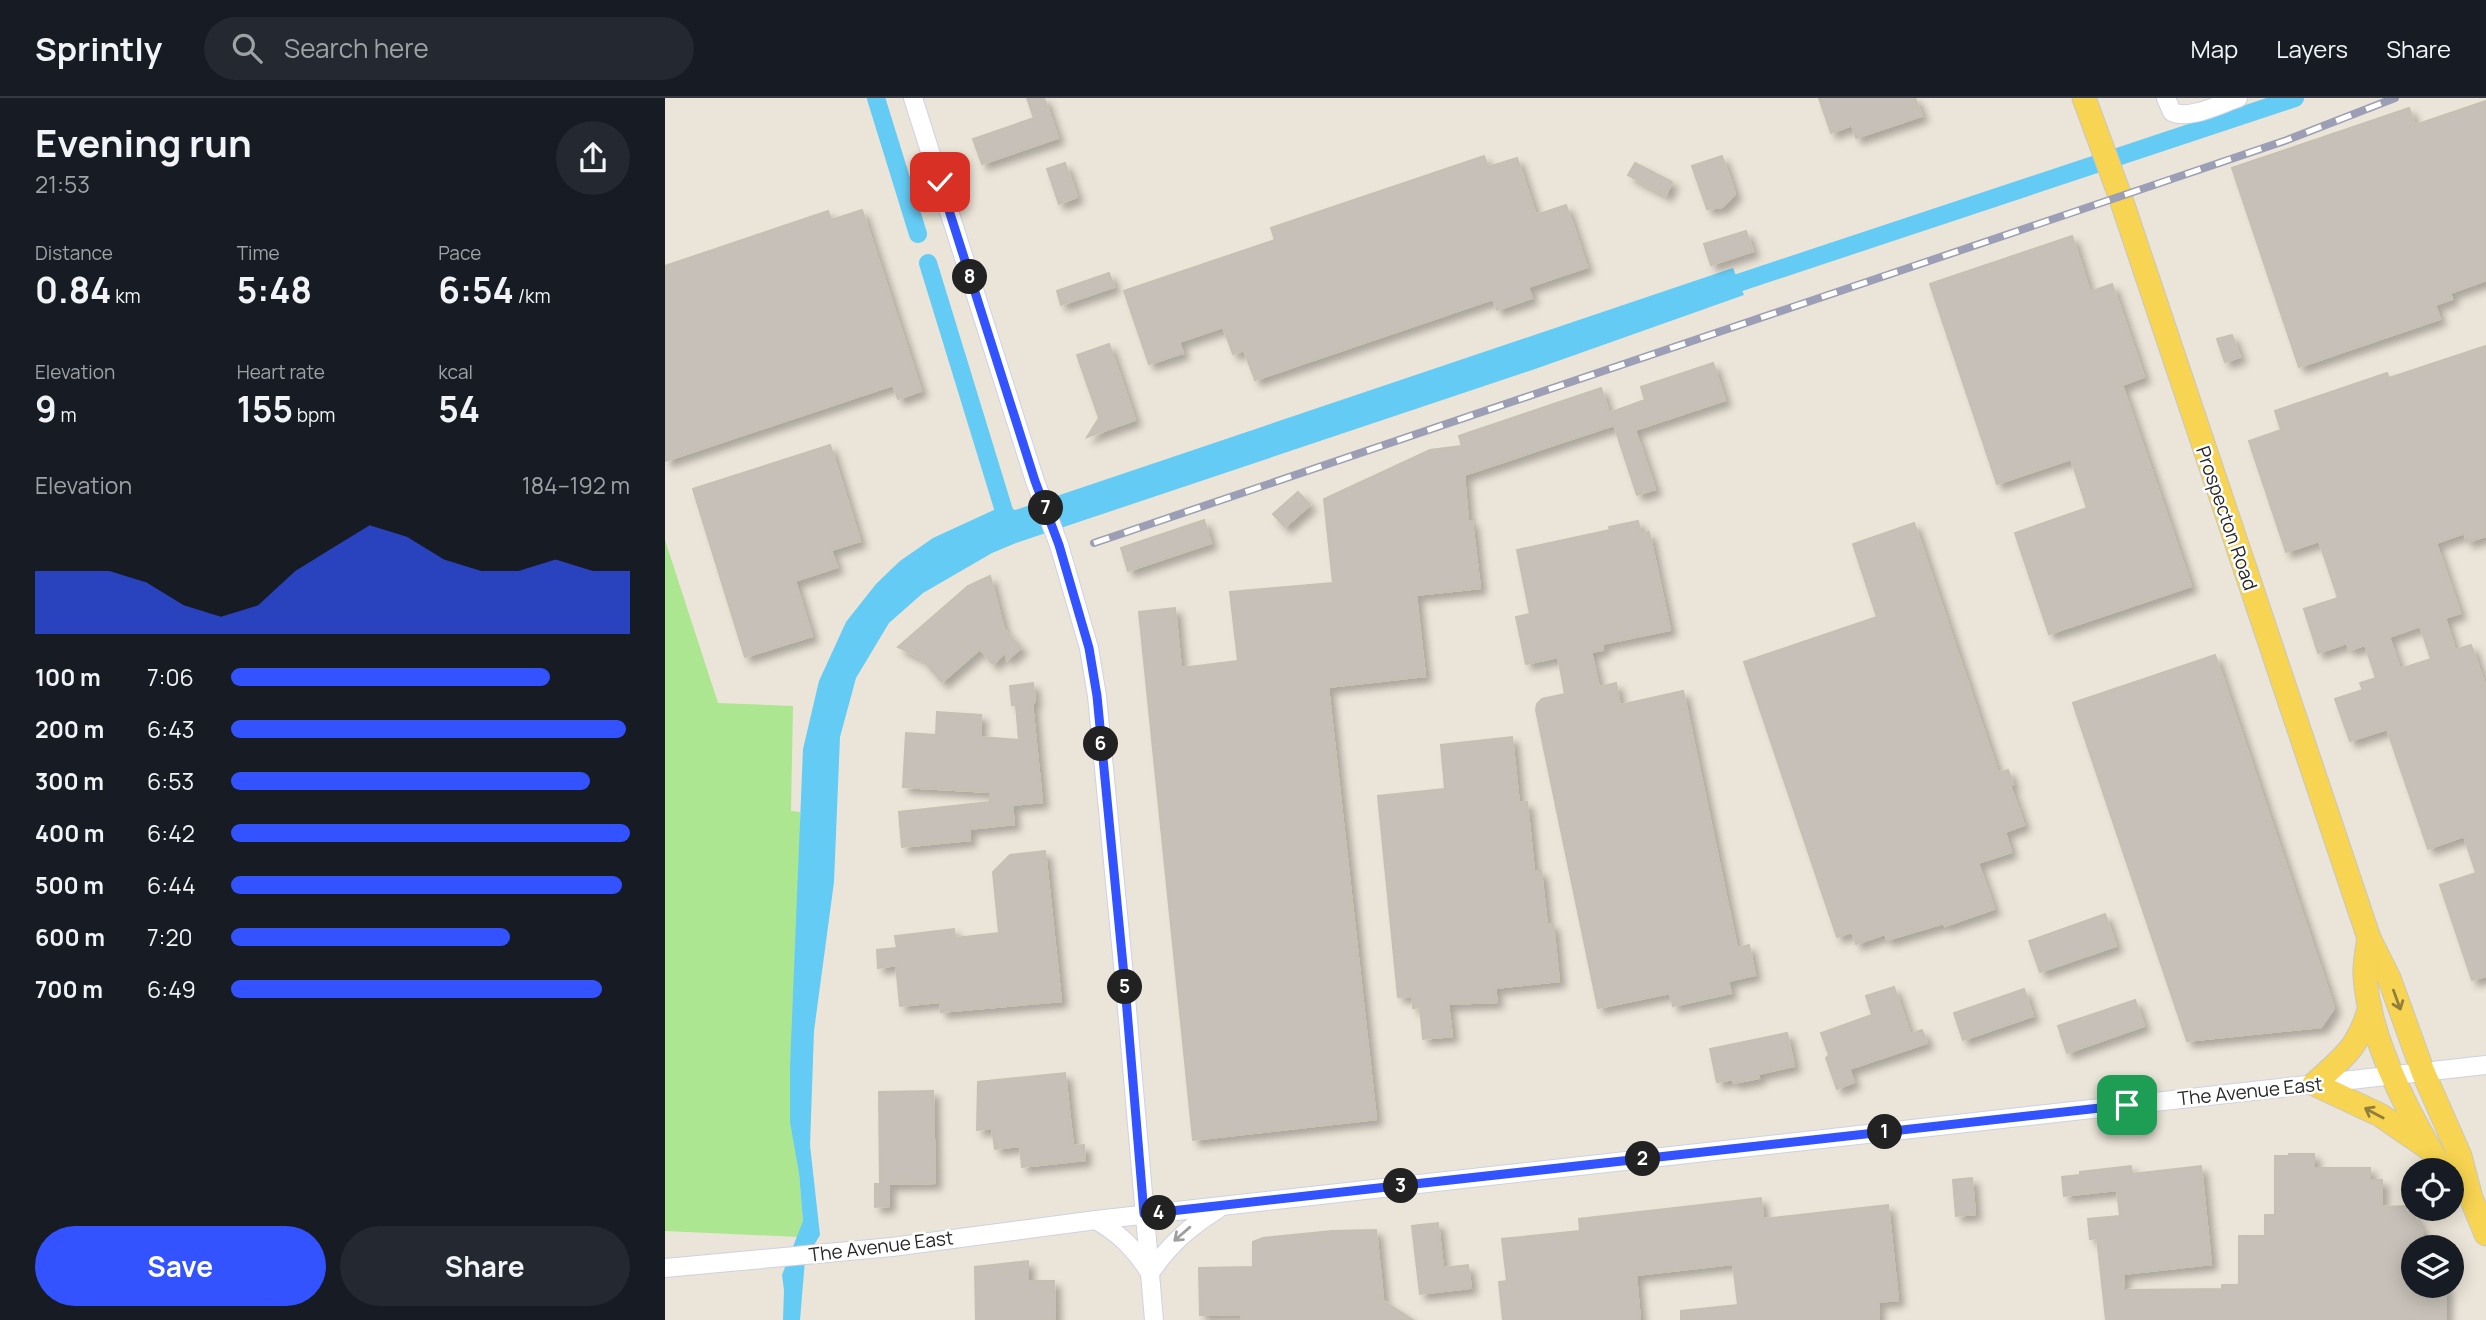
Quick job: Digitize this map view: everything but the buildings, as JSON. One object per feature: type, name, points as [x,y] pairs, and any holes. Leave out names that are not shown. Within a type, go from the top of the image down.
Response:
[{"type":"main road","name":"Prospecton Road","points":[[2084,98],[2115,181],[2369,938],[2389,978],[2423,1072],[2460,1156],[2471,1198]]},
{"type":"main road","points":[[2369,938],[2365,973],[2370,1007],[2391,1075],[2435,1158]]},
{"type":"main road","points":[[2370,1007],[2363,1032],[2350,1051],[2314,1084],[2380,1115],[2430,1150]]},
{"type":"main road","points":[[2464,1192],[2471,1198],[2486,1234]]},
{"type":"street","points":[[913,98],[1035,481],[1059,545],[1089,648],[1097,696],[1154,1320]]},
{"type":"street","points":[[2166,98],[2172,112],[2179,115],[2238,98]]},
{"type":"street","name":"The Avenue East","points":[[665,1268],[892,1247],[1144,1214],[2486,1065]]},
{"type":"street","points":[[1150,1273],[1165,1250],[1179,1236],[1223,1205]]},
{"type":"street","points":[[1096,1220],[1130,1244],[1150,1273]]},
{"type":"green space","points":[[665,540],[718,703],[793,706],[791,811],[800,812],[799,1173],[803,1221],[799,1237],[665,1231]]},
{"type":"water","points":[[1733,268],[1744,295],[1538,368],[1016,543],[992,553],[923,593],[889,623],[856,678],[840,737],[834,882],[814,1031],[810,1145],[820,1235],[805,1260],[800,1320],[783,1320],[782,1275],[803,1221],[799,1173],[790,1122],[790,1067],[803,749],[819,681],[846,622],[876,584],[900,561],[933,538],[996,509],[1009,507],[1015,510]]},
{"type":"waterway","points":[[876,98],[918,234]]},
{"type":"waterway","points":[[1717,290],[2295,98]]},
{"type":"waterway","points":[[928,263],[1008,524]]},
{"type":"railway","points":[[1094,543],[2287,140],[2395,98]]},
{"type":"route","points":[[940,182],[1035,481],[1059,545],[1089,648],[1097,696],[1144,1214],[2127,1105]]}]
